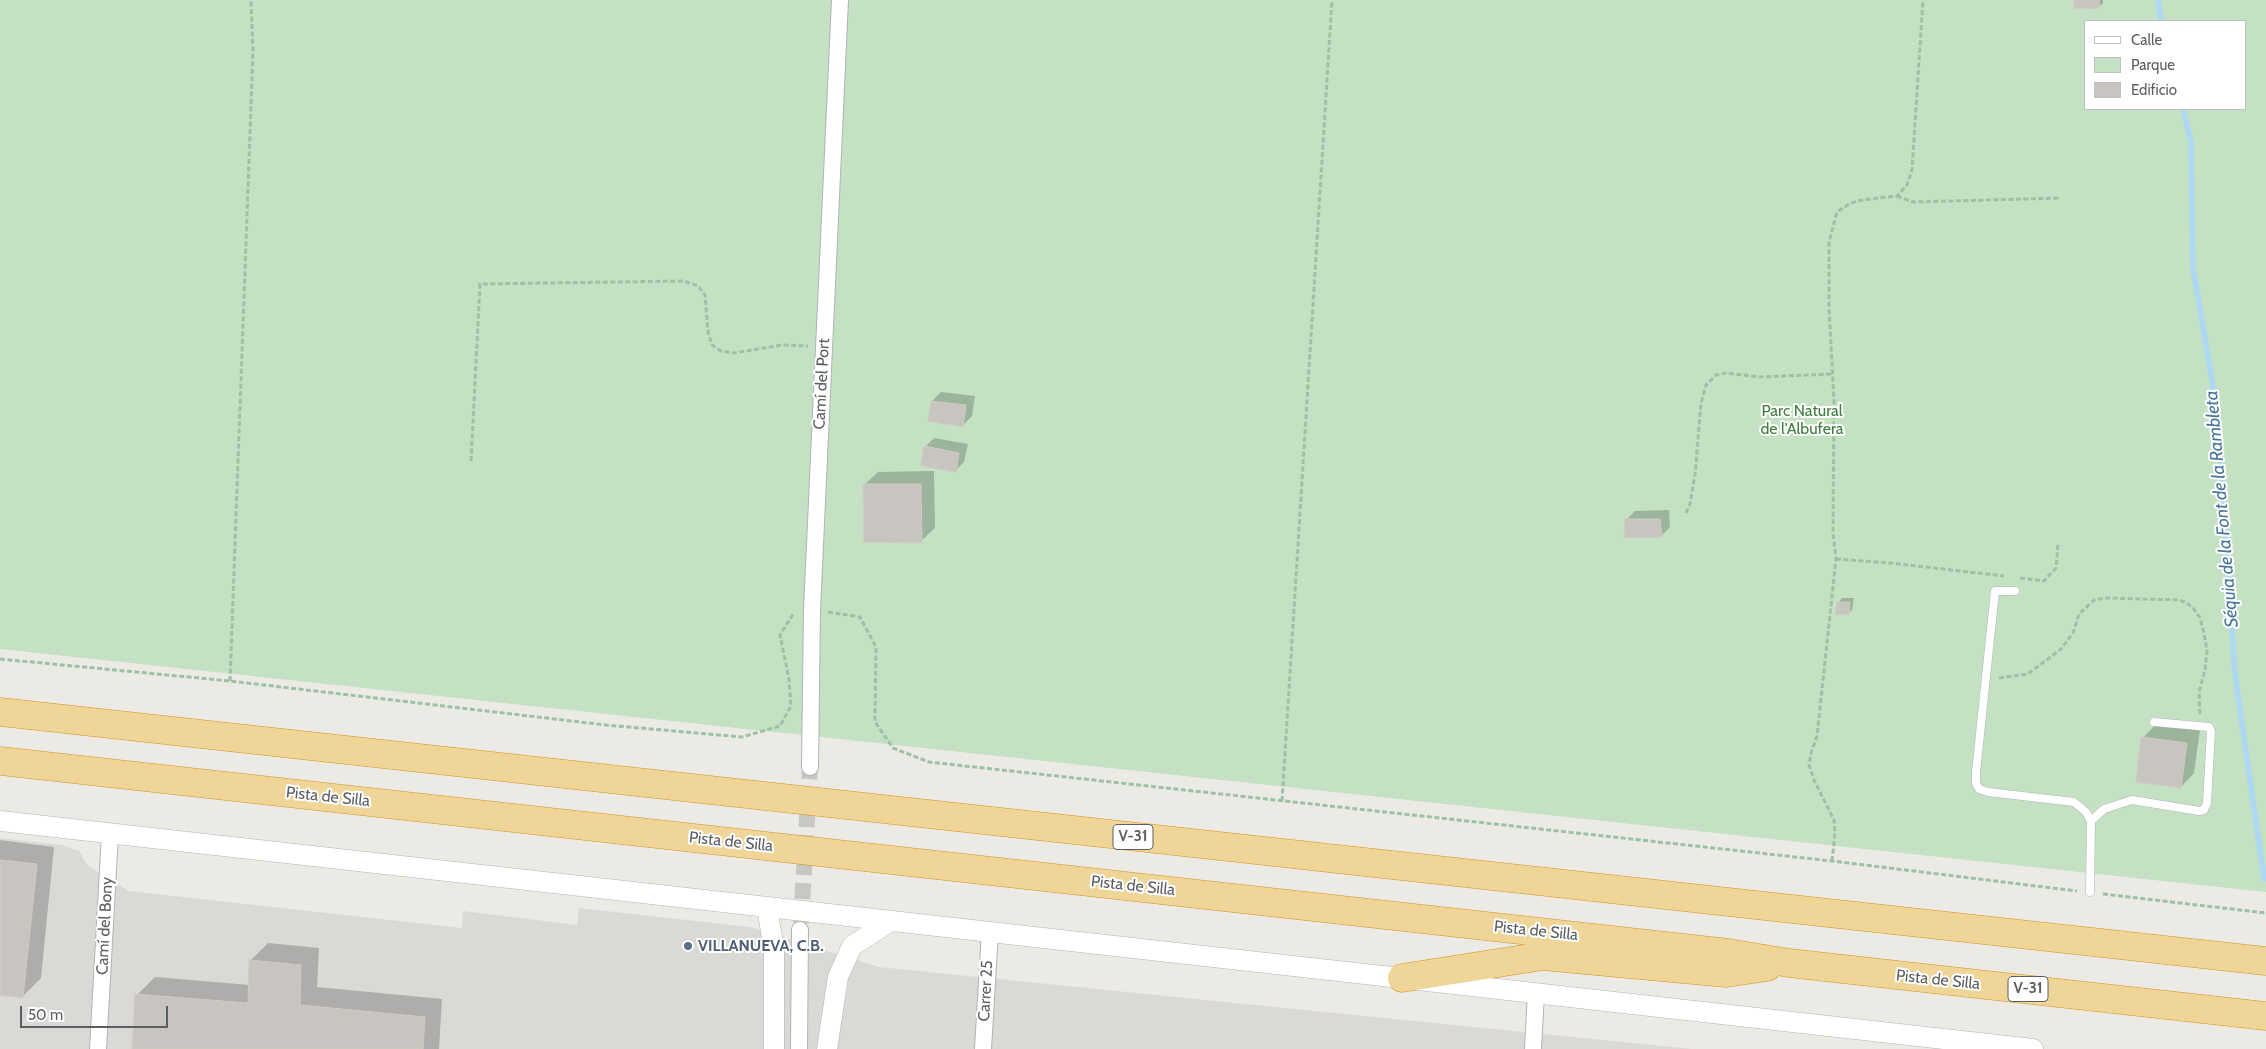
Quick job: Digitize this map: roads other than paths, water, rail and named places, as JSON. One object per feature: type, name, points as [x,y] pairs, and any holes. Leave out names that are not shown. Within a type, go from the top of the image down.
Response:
[{"type":"highway","name":"V-31","points":[[0,712],[2266,962]]},
{"type":"highway","name":"Pista de Silla","points":[[0,762],[1718,951],[1790,963],[2266,1016]]},
{"type":"highway","points":[[1402,978],[1543,956],[1726,973],[1790,963]]},
{"type":"street","name":"Camí del Port","points":[[810,768],[812,610],[840,0]]},
{"type":"street","points":[[0,822],[2033,1049]]},
{"type":"street","name":"Camí del Bony","points":[[98,1049],[110,834]]},
{"type":"street","points":[[767,908],[774,950],[774,1049]]},
{"type":"street","points":[[828,1049],[838,977],[852,946],[891,922]]},
{"type":"street","points":[[799,1049],[800,930]]},
{"type":"street","name":"Carrer 25","points":[[983,1049],[990,932]]},
{"type":"street","points":[[1533,1049],[1536,993]]},
{"type":"lane","points":[[2015,590],[1995,591],[1987,683],[1976,772],[1979,789],[2074,802],[2086,812],[2091,821],[2090,892]]},
{"type":"lane","points":[[2091,821],[2104,809],[2119,802],[2132,800],[2199,811],[2204,810],[2207,804],[2211,731],[2209,728],[2154,722]]},
{"type":"waterway","name":"Séquia de la Font de la Rambleta","points":[[2158,0],[2161,20]]},
{"type":"waterway","name":"Séquia de la Font de la Rambleta","points":[[2183,110],[2191,141],[2193,269],[2218,415],[2235,674],[2264,879]]},
{"type":"tunnel","points":[[801,923],[810,767]]},
{"type":"place","name":"VILLANUEVA, C.B.","points":[[688,946]]},
{"type":"park label","name":"Parc Natural de l'Albufera","points":[[1802,420]]}]
